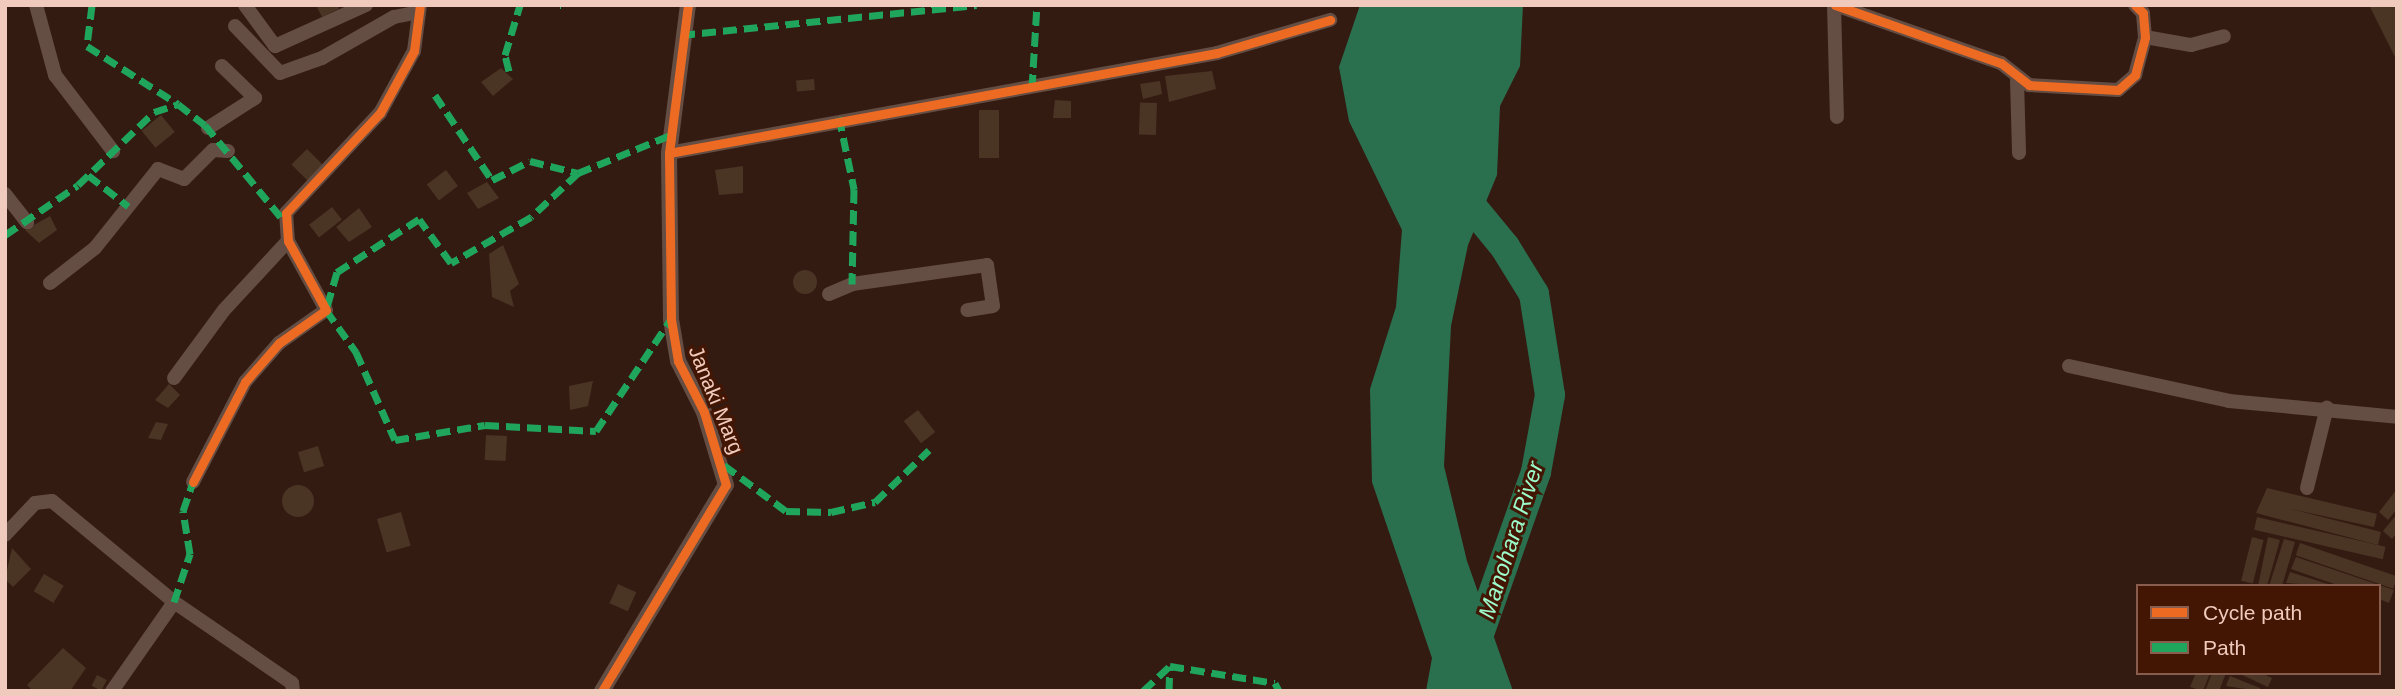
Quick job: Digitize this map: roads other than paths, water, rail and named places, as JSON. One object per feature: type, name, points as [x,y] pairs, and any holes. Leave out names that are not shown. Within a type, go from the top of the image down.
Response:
[{"type":"street","points":[[36,5],[55,75],[113,151]]},
{"type":"street","points":[[245,5],[275,46],[366,5]]},
{"type":"street","name":"Janaki Marg","points":[[602,691],[726,485],[704,412],[678,361],[671,319],[669,153],[688,5]]},
{"type":"street","points":[[1836,117],[1834,5],[1993,59],[2017,80],[2118,90],[2134,75],[2145,37],[2143,13],[2135,5]]},
{"type":"street","points":[[193,482],[245,382],[279,343],[326,310],[282,227],[293,198],[380,113],[414,51],[420,8],[394,17],[322,58],[281,73],[235,26]]},
{"type":"street","points":[[669,153],[1216,53],[1330,20]]},
{"type":"street","points":[[2145,37],[2191,45],[2224,36]]},
{"type":"street","points":[[208,128],[255,98],[222,66]]},
{"type":"street","points":[[2017,80],[2019,153]]},
{"type":"street","points":[[50,283],[95,248],[158,169],[184,179],[213,150],[228,151]]},
{"type":"street","points":[[5,194],[27,222]]},
{"type":"street","points":[[174,378],[224,310],[288,241]]},
{"type":"street","points":[[829,293],[852,284],[987,265],[993,306],[967,310]]},
{"type":"street","points":[[2069,366],[2229,401],[2327,407],[2397,417]]},
{"type":"street","points":[[2307,488],[2327,407]]},
{"type":"street","points":[[5,535],[35,503],[51,501],[174,602],[292,683],[293,691]]},
{"type":"street","points":[[112,691],[174,602]]},
{"type":"waterway","name":"Manohara River","points":[[1451,192],[1468,202],[1505,247],[1534,294],[1550,395],[1536,472],[1459,691]]}]
